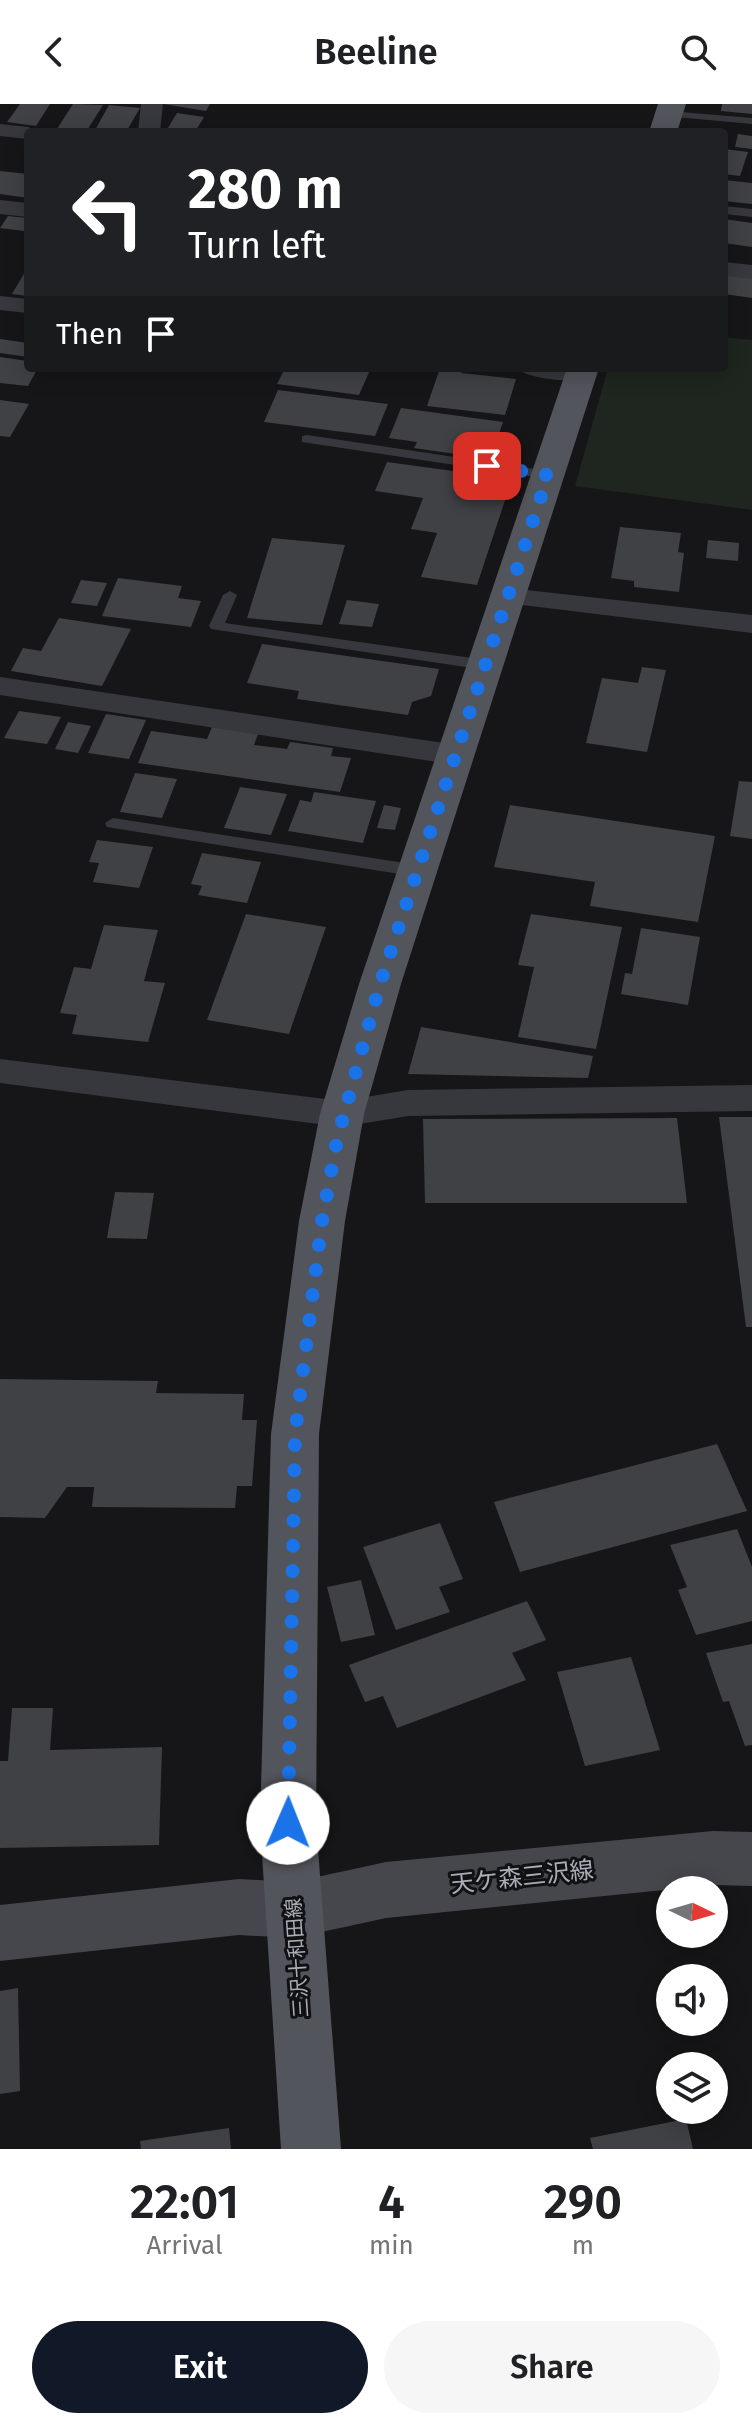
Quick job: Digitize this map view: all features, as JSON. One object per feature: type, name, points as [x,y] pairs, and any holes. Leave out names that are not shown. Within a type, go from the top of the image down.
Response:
[{"type":"main road","name":"三沢十和田線","points":[[311,2149],[288,1823],[295,1434],[322,1221],[342,1114],[380,984],[582,372]]},
{"type":"main road","name":"天ケ森三沢線","points":[[0,1933],[239,1907],[294,1910],[386,1890],[713,1858],[752,1859]]},
{"type":"street","points":[[149,128],[152,104]]},
{"type":"street","points":[[0,130],[24,133]]},
{"type":"street","points":[[0,207],[24,210]]},
{"type":"street","points":[[728,269],[752,272]]},
{"type":"street","points":[[0,303],[24,306]]},
{"type":"street","points":[[508,596],[752,624]]},
{"type":"street","points":[[0,686],[457,755]]},
{"type":"street","points":[[0,1071],[342,1114],[408,1103],[752,1098]]},
{"type":"lane","points":[[668,117],[752,121]]},
{"type":"lane","points":[[728,210],[752,213]]},
{"type":"lane","points":[[307,439],[548,475]]},
{"type":"lane","points":[[230,595],[216,626],[486,665]]},
{"type":"lane","points":[[113,823],[418,871]]},
{"type":"shaded area","points":[[728,337],[752,340],[752,510],[575,486],[607,372],[728,372]]},
{"type":"building","points":[[20,104],[50,104],[36,126],[7,122]]},
{"type":"building","points":[[73,104],[103,105],[89,128],[58,128]]},
{"type":"building","points":[[163,104],[210,104],[206,111]]},
{"type":"building","points":[[722,104],[752,104],[752,114],[721,111]]},
{"type":"building","points":[[109,105],[140,108],[128,128],[96,128]]},
{"type":"building","points":[[177,113],[204,117],[197,128],[168,128]]},
{"type":"building","points":[[738,134],[752,136],[752,149],[735,147]]},
{"type":"building","points":[[728,150],[748,152],[740,176],[728,174]]},
{"type":"building","points":[[0,171],[24,174],[24,197],[0,194]]},
{"type":"building","points":[[728,180],[752,183],[752,204],[728,201]]},
{"type":"building","points":[[8,216],[24,218],[24,231],[0,228]]},
{"type":"building","points":[[728,220],[752,223],[752,247],[728,244]]},
{"type":"building","points":[[24,274],[24,296],[12,294]]},
{"type":"building","points":[[728,275],[752,278],[752,298],[728,295]]},
{"type":"building","points":[[0,339],[24,342],[24,356],[0,353]]},
{"type":"building","points":[[0,357],[24,360],[24,372],[36,372],[28,386],[0,383]]},
{"type":"building","points":[[283,372],[369,372],[359,395],[277,384]]},
{"type":"building","points":[[439,372],[516,379],[505,415],[427,406]]},
{"type":"building","points":[[278,390],[388,404],[375,436],[264,422]]},
{"type":"building","points":[[0,400],[29,404],[10,437],[0,436]]},
{"type":"building","points":[[401,408],[503,422],[490,459],[414,448],[417,442],[389,438]]},
{"type":"building","points":[[387,462],[512,479],[477,585],[421,577],[437,533],[411,529],[423,498],[375,491]]},
{"type":"building","points":[[620,527],[681,533],[678,552],[684,553],[679,592],[634,587],[634,581],[611,578]]},
{"type":"building","points":[[272,538],[345,545],[322,625],[247,618]]},
{"type":"building","points":[[708,540],[739,543],[738,561],[706,558]]},
{"type":"building","points":[[118,578],[182,586],[178,598],[201,601],[191,627],[102,616]]},
{"type":"building","points":[[81,580],[107,583],[97,606],[71,603]]},
{"type":"building","points":[[347,600],[379,604],[372,627],[339,624]]},
{"type":"building","points":[[59,618],[131,629],[102,686],[11,671],[23,648],[41,651]]},
{"type":"building","points":[[262,644],[439,669],[431,696],[412,702],[408,715],[297,699],[299,691],[247,683]]},
{"type":"building","points":[[642,667],[666,670],[647,752],[586,743],[602,678],[638,683]]},
{"type":"building","points":[[19,711],[61,717],[47,744],[4,738]]},
{"type":"building","points":[[106,714],[146,720],[129,759],[88,753]]},
{"type":"building","points":[[68,722],[91,726],[78,753],[55,749]]},
{"type":"building","points":[[212,727],[258,734],[254,745],[287,749],[290,742],[333,748],[331,756],[351,758],[340,792],[138,763],[151,731],[207,739]]},
{"type":"building","points":[[135,773],[177,779],[162,818],[120,812]]},
{"type":"building","points":[[739,781],[752,782],[752,839],[730,836]]},
{"type":"building","points":[[240,787],[287,794],[271,835],[224,828]]},
{"type":"building","points":[[314,792],[376,801],[363,843],[288,831],[300,800],[311,802]]},
{"type":"building","points":[[384,805],[401,808],[395,830],[377,828]]},
{"type":"building","points":[[510,805],[715,836],[698,922],[590,906],[595,882],[494,867]]},
{"type":"building","points":[[97,840],[153,847],[139,888],[93,882],[99,863],[89,862]]},
{"type":"building","points":[[202,853],[261,862],[247,903],[198,895],[202,886],[191,884]]},
{"type":"building","points":[[246,914],[326,927],[289,1034],[207,1020]]},
{"type":"building","points":[[531,914],[622,927],[596,1049],[518,1037],[534,967],[518,965]]},
{"type":"building","points":[[104,925],[158,930],[144,981],[165,983],[148,1042],[72,1034],[77,1015],[60,1013],[74,967],[91,969]]},
{"type":"building","points":[[641,928],[700,937],[688,1005],[621,994],[625,973],[632,974]]},
{"type":"building","points":[[421,1027],[593,1056],[588,1078],[408,1074]]},
{"type":"building","points":[[719,1117],[752,1117],[752,1327],[746,1327]]},
{"type":"building","points":[[677,1118],[687,1203],[425,1203],[423,1119]]},
{"type":"building","points":[[115,1192],[154,1193],[147,1239],[107,1238]]},
{"type":"building","points":[[0,1379],[158,1381],[156,1393],[244,1394],[242,1420],[257,1420],[252,1486],[237,1486],[235,1508],[92,1507],[94,1487],[67,1487],[45,1518],[0,1517]]},
{"type":"building","points":[[717,1444],[747,1511],[520,1572],[494,1502]]},
{"type":"building","points":[[440,1523],[463,1579],[439,1587],[450,1612],[396,1630],[363,1547]]},
{"type":"building","points":[[737,1529],[752,1567],[752,1621],[696,1635],[678,1590],[687,1587],[670,1545]]},
{"type":"building","points":[[361,1580],[375,1635],[341,1642],[327,1587]]},
{"type":"building","points":[[527,1601],[546,1640],[512,1653],[526,1680],[397,1728],[383,1696],[365,1702],[349,1665]]},
{"type":"building","points":[[752,1644],[752,1745],[745,1746],[729,1701],[723,1702],[706,1653]]},
{"type":"building","points":[[631,1657],[660,1750],[585,1766],[557,1672]]},
{"type":"building","points":[[12,1708],[53,1708],[50,1750],[162,1747],[159,1845],[0,1848],[0,1761],[8,1761]]},
{"type":"building","points":[[18,1988],[20,2091],[0,2094],[0,1991]]},
{"type":"building","points":[[661,2124],[687,2124],[693,2149],[593,2149],[590,2138]]},
{"type":"building","points":[[229,2128],[231,2149],[141,2149],[140,2141]]},
{"type":"route","points":[[288,1823],[295,1434],[322,1221],[342,1114],[380,984],[548,475],[487,466]]}]
